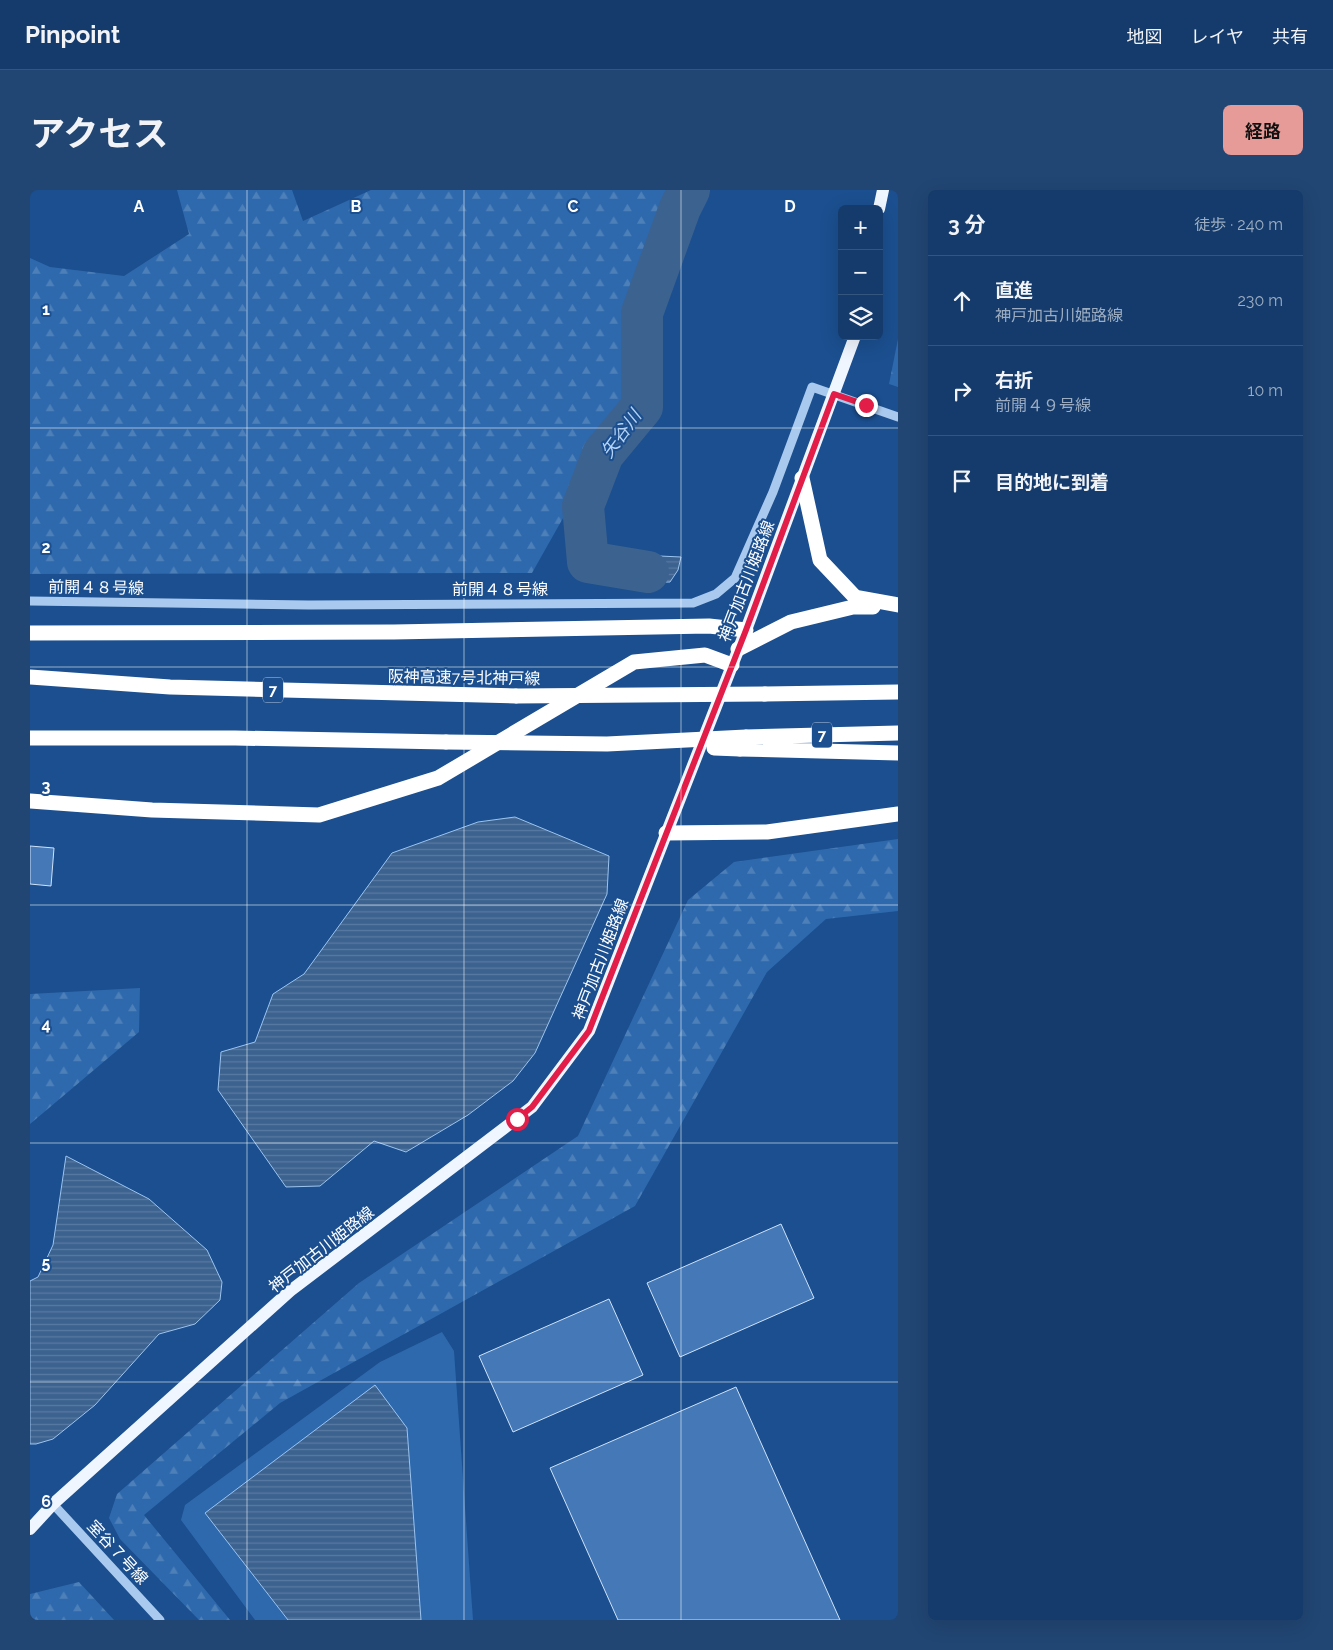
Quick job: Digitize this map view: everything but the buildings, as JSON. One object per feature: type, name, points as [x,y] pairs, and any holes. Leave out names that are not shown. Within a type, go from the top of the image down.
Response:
[{"type":"highway","points":[[802,478],[820,560],[855,597],[898,606]]},
{"type":"highway","points":[[738,649],[791,622],[852,607],[898,606]]},
{"type":"highway","points":[[30,633],[394,632],[709,626],[746,630]]},
{"type":"highway","points":[[30,801],[152,810],[319,815],[438,778],[634,662],[705,655],[732,665]]},
{"type":"highway","name":"阪神高速7号北神戸線","points":[[30,677],[170,687],[516,696],[898,692]]},
{"type":"highway","name":"7","points":[[30,738],[235,738],[607,744],[743,743],[898,732]]},
{"type":"highway","points":[[743,743],[898,754]]},
{"type":"highway","points":[[666,832],[768,832],[898,814]]},
{"type":"main road","points":[[880,205],[883,190]]},
{"type":"main road","name":"神戸加古川姫路線","points":[[30,1529],[53,1504],[290,1291],[532,1107],[589,1031],[746,630],[854,340]]},
{"type":"street","name":"前開４８号線","points":[[30,602],[309,605],[693,603],[716,594],[735,578],[773,492],[812,387],[834,394]]},
{"type":"street","points":[[834,394],[898,417]]},
{"type":"street","name":"室谷７号線","points":[[53,1504],[160,1620]]},
{"type":"green space","points":[[177,190],[292,190],[303,221],[371,190],[691,190],[624,410],[532,573],[30,574],[30,258],[50,267],[124,276],[189,234]]},
{"type":"green space","points":[[898,339],[898,387],[889,384]]},
{"type":"green space","points":[[898,839],[898,911],[826,919],[767,972],[635,1206],[280,1403],[144,1515],[230,1620],[199,1620],[120,1539],[109,1518],[117,1494],[359,1283],[578,1136],[688,900],[734,862]]},
{"type":"green space","points":[[140,988],[139,1032],[30,1124],[30,994]]},
{"type":"green space","points":[[442,1332],[454,1351],[473,1620],[421,1620],[407,1428],[205,1513],[288,1620],[255,1620],[181,1520],[185,1505],[380,1362]]},
{"type":"green space","points":[[79,1582],[114,1620],[30,1620],[30,1594]]},
{"type":"shaded area","points":[[595,553],[681,557],[678,570],[670,582],[614,583]]},
{"type":"shaded area","points":[[515,817],[609,856],[607,894],[535,1053],[513,1081],[468,1115],[406,1152],[374,1141],[320,1186],[286,1187],[218,1090],[221,1052],[255,1042],[273,994],[304,974],[392,853],[478,822]]},
{"type":"shaded area","points":[[66,1156],[149,1199],[207,1250],[222,1282],[220,1300],[195,1324],[159,1334],[95,1405],[53,1439],[30,1444],[30,1281],[38,1277],[53,1245]]},
{"type":"shaded area","points":[[375,1385],[407,1428],[421,1620],[288,1620],[205,1513]]},
{"type":"waterway","name":"矢谷川","points":[[648,572],[588,562],[583,506],[603,454],[642,407],[642,313],[680,208],[689,190]]},
{"type":"route","points":[[517,1119],[532,1107],[589,1031],[746,630],[834,394],[866,405]]}]
